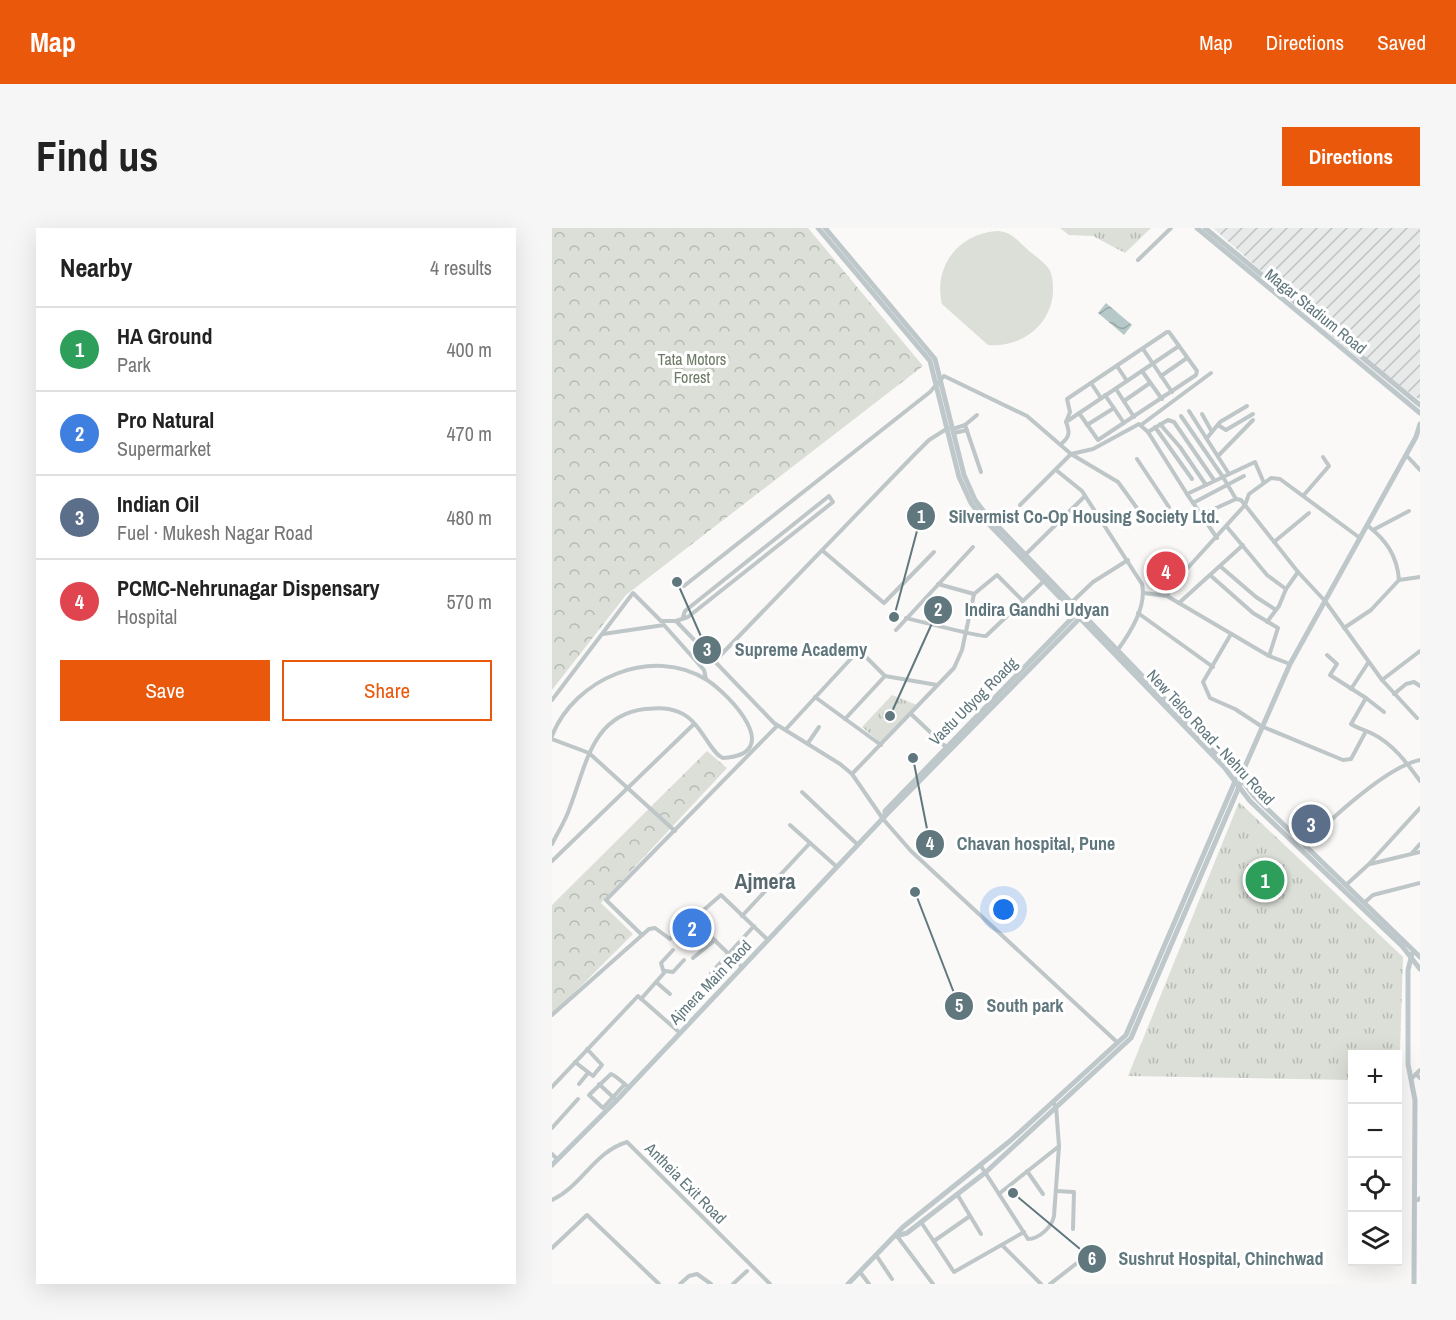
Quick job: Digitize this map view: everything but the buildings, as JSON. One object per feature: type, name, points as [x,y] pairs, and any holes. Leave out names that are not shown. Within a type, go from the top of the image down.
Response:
[{"type":"street","name":"New Telco Road - Nehru Road","points":[[818,228],[826,232],[926,355],[939,381],[951,429],[959,477],[970,498],[1304,848],[1415,951]]},
{"type":"street","points":[[1138,260],[1171,228]]},
{"type":"street","name":"Magar Stadium Road","points":[[1197,228],[1420,413]]},
{"type":"street","name":"Magar Stadium Road","points":[[1205,228],[1420,405]]},
{"type":"street","points":[[1061,444],[1068,438],[1070,431],[1066,422],[1070,412],[1066,401],[1168,332],[1197,373],[1162,399],[1098,440],[1079,413]]},
{"type":"street","points":[[1066,422],[1179,346]]},
{"type":"street","points":[[1143,349],[1172,392]]},
{"type":"street","points":[[1161,376],[1188,358]]},
{"type":"street","points":[[1117,366],[1127,381]]},
{"type":"street","points":[[1142,371],[1162,399]]},
{"type":"street","points":[[1141,425],[1211,374]]},
{"type":"street","points":[[684,586],[930,392],[939,381],[948,377],[970,391],[1022,413],[1071,454],[1118,482],[1145,519],[1152,518],[1169,507],[1137,459]]},
{"type":"street","points":[[1091,383],[1114,408],[1124,423]]},
{"type":"street","points":[[1124,401],[1150,383]]},
{"type":"street","points":[[1116,388],[1134,417]]},
{"type":"street","points":[[1208,438],[1218,425],[1246,406]]},
{"type":"street","points":[[1087,425],[1114,408]]},
{"type":"street","points":[[1189,411],[1229,474]]},
{"type":"street","points":[[1202,414],[1212,432]]},
{"type":"street","points":[[1218,425],[1226,430],[1253,414]]},
{"type":"street","points":[[714,662],[921,448],[951,429],[966,428],[976,415]]},
{"type":"street","points":[[1181,416],[1236,499],[1245,505],[1298,572],[1325,601],[1368,663],[1417,718]]},
{"type":"street","points":[[1148,432],[1168,420],[1174,422],[1214,480]]},
{"type":"street","points":[[1218,456],[1253,420]]},
{"type":"street","points":[[1020,505],[1071,454],[1093,449],[1134,424],[1141,425],[1148,432],[1217,538]]},
{"type":"street","points":[[1160,424],[1180,447],[1206,485]]},
{"type":"street","points":[[848,1284],[903,1227],[981,1166],[1120,1046],[1151,981],[1290,664],[1418,435],[1420,424]]},
{"type":"street","points":[[1155,427],[1192,479]]},
{"type":"street","points":[[966,428],[981,472]]},
{"type":"street","points":[[1406,455],[1420,470]]},
{"type":"street","points":[[1303,496],[1329,466],[1323,457]]},
{"type":"street","points":[[1187,494],[1256,462],[1264,483]]},
{"type":"street","points":[[1056,470],[1085,496],[1128,560],[1144,593],[1138,613],[1116,652]]},
{"type":"street","points":[[1193,503],[1244,476]]},
{"type":"street","points":[[1167,596],[1174,584],[1245,505],[1249,494],[1276,477],[1360,538]]},
{"type":"street","points":[[552,700],[633,593],[661,621],[676,621],[688,617],[833,502],[829,496],[685,611],[683,617]]},
{"type":"street","points":[[1024,556],[1085,496]]},
{"type":"street","points":[[1201,515],[1236,499]]},
{"type":"street","points":[[1373,530],[1409,511]]},
{"type":"street","points":[[1274,542],[1309,513]]},
{"type":"street","points":[[1367,525],[1394,555],[1400,580]]},
{"type":"street","points":[[792,526],[796,532]]},
{"type":"street","points":[[1227,527],[1268,575],[1286,589]]},
{"type":"street","points":[[1179,603],[1243,545]]},
{"type":"street","points":[[896,630],[973,548]]},
{"type":"street","points":[[823,550],[884,603],[934,552]]},
{"type":"street","points":[[1072,602],[1093,582],[1128,560]]},
{"type":"street","points":[[1220,566],[1256,597],[1276,610]]},
{"type":"street","points":[[1267,622],[1298,572]]},
{"type":"street","points":[[733,573],[738,578]]},
{"type":"street","points":[[852,774],[958,662],[974,594],[997,575],[1023,601]]},
{"type":"street","points":[[1210,575],[1245,607],[1278,628],[1269,656]]},
{"type":"street","points":[[1344,628],[1371,610],[1400,580],[1420,578]]},
{"type":"street","name":"New Telco Road - Nehru Road","points":[[1046,579],[1072,602],[1080,614]]},
{"type":"street","points":[[906,618],[966,631],[980,637],[986,636],[1046,579]]},
{"type":"street","points":[[938,584],[974,594]]},
{"type":"street","points":[[1144,593],[1167,596],[1269,656],[1290,664]]},
{"type":"street","points":[[704,596],[708,602]]},
{"type":"street","points":[[1138,613],[1213,667]]},
{"type":"street","name":"Vastu Udyog Roadg","points":[[884,817],[885,812],[1080,614]]},
{"type":"street","points":[[676,621],[777,726],[808,743],[852,774],[911,851],[1120,1046]]},
{"type":"street","points":[[603,634],[664,625],[704,670],[706,679]]},
{"type":"street","points":[[1231,634],[1203,686],[1208,696],[1235,709],[1261,726],[1343,760],[1353,757],[1365,733]]},
{"type":"street","points":[[786,729],[859,650],[885,676],[938,685]]},
{"type":"street","points":[[1382,680],[1420,651]]},
{"type":"street","points":[[1327,655],[1337,664],[1330,675],[1384,712]]},
{"type":"street","points":[[1351,689],[1368,663]]},
{"type":"street","points":[[552,844],[570,809],[589,753],[599,734],[608,724],[635,711],[671,709],[685,715],[709,740],[714,752],[723,758],[743,752],[752,742],[750,724],[706,679],[681,669],[665,667],[614,674],[592,685],[573,701],[560,719],[552,738],[589,753],[675,831]]},
{"type":"street","points":[[845,719],[885,676]]},
{"type":"street","points":[[1394,694],[1409,683],[1414,682],[1420,686]]},
{"type":"street","points":[[815,697],[881,745]]},
{"type":"street","points":[[1366,698],[1352,724],[1365,733],[1374,734],[1408,763],[1420,781]]},
{"type":"street","points":[[910,714],[949,746]]},
{"type":"street","points":[[552,861],[694,724]]},
{"type":"street","points":[[642,935],[606,900],[777,726]]},
{"type":"street","points":[[808,743],[819,727]]},
{"type":"street","points":[[1304,848],[1318,830],[1343,809],[1408,763],[1420,760]]},
{"type":"street","points":[[802,792],[858,845]]},
{"type":"street","points":[[1344,886],[1369,864],[1420,807]]},
{"type":"street","name":"Ajmera Main Raod","points":[[552,1165],[743,968],[884,817]]},
{"type":"street","points":[[790,825],[837,867]]},
{"type":"street","points":[[742,916],[810,843]]},
{"type":"street","points":[[1412,854],[1420,844]]},
{"type":"street","points":[[1369,864],[1420,852]]},
{"type":"street","points":[[1365,902],[1373,895],[1420,883]]},
{"type":"street","name":"New Telco Road - Nehru Road","points":[[1344,886],[1365,902],[1415,951]]},
{"type":"street","points":[[552,1015],[653,927],[669,939],[721,895],[768,941]]},
{"type":"street","points":[[694,920],[743,968]]},
{"type":"street","points":[[711,973],[754,926]]},
{"type":"street","points":[[693,958],[715,940]]},
{"type":"street","points":[[665,970],[662,963],[673,950]]},
{"type":"street","points":[[1415,951],[1420,957]]},
{"type":"street","points":[[1415,951],[1419,966]]},
{"type":"street","points":[[1414,1284],[1418,1184],[1415,1100],[1410,1079],[1408,1030],[1415,951]]},
{"type":"street","points":[[665,970],[673,972],[684,960]]},
{"type":"street","points":[[641,999],[665,970]]},
{"type":"street","points":[[656,982],[670,994]]},
{"type":"street","points":[[552,1087],[638,996],[680,1033]]},
{"type":"street","points":[[575,1062],[594,1076],[603,1065],[587,1049]]},
{"type":"street","points":[[1410,1079],[1418,1072],[1420,1078]]},
{"type":"street","points":[[579,1084],[588,1073]]},
{"type":"street","points":[[599,1084],[615,1099],[601,1108],[589,1095],[599,1084],[611,1074],[627,1086]]},
{"type":"street","points":[[552,1128],[578,1100]]},
{"type":"street","points":[[981,1166],[1024,1232],[1032,1240],[1051,1225],[1054,1216],[1059,1146],[1054,1105]]},
{"type":"street","points":[[896,1236],[908,1233],[986,1172],[1054,1105]]},
{"type":"street","name":"Antheia Exit Road","points":[[552,1200],[573,1185],[610,1147],[627,1142],[770,1284]]},
{"type":"street","points":[[1000,1193],[1059,1146]]},
{"type":"street","points":[[552,1154],[557,1159]]},
{"type":"street","points":[[1028,1171],[1043,1194]]},
{"type":"street","points":[[1056,1191],[1074,1192],[1073,1229]]},
{"type":"street","points":[[957,1194],[981,1234]]},
{"type":"street","points":[[552,1248],[587,1215],[659,1284]]},
{"type":"street","points":[[934,1241],[970,1216]]},
{"type":"street","points":[[921,1222],[954,1272],[1024,1232]]},
{"type":"street","points":[[896,1236],[933,1284]]},
{"type":"street","points":[[1002,1245],[1041,1284]]},
{"type":"street","points":[[875,1254],[892,1279]]},
{"type":"street","points":[[1050,1284],[1077,1263]]},
{"type":"street","points":[[733,1284],[747,1271]]},
{"type":"street","points":[[860,1271],[869,1284]]},
{"type":"street","points":[[680,1284],[689,1276],[698,1274],[711,1284]]},
{"type":"street","points":[[1058,1277],[1064,1284]]},
{"type":"street","points":[[1034,1284],[1035,1278]]},
{"type":"shaded area","points":[[1213,228],[1420,228],[1420,400],[1352,351]]},
{"type":"green space","name":"Tata Motors Forest","points":[[552,228],[808,228],[923,366],[626,595],[552,690]]},
{"type":"green space","points":[[1060,228],[1151,228],[1125,253],[1093,236],[1069,235]]},
{"type":"green space","points":[[998,231],[1014,238],[1047,266],[1052,277],[1053,292],[1046,315],[1032,332],[1011,343],[988,345],[942,304],[941,277],[945,265],[961,245],[984,233]]},
{"type":"green space","points":[[892,695],[917,705],[881,743],[862,727]]},
{"type":"green space","points":[[707,751],[727,768],[601,903],[633,934],[552,1015],[552,905]]},
{"type":"green space","points":[[1239,802],[1403,957],[1400,1050],[1348,1050],[1348,1080],[1128,1076]]},
{"type":"water","points":[[1106,303],[1132,325],[1124,335],[1098,313]]},
{"type":"place","name":"PCMC-Nehrunagar Dispensary","points":[[1166,571]]},
{"type":"place","name":"Supreme Academy","points":[[677,582]]},
{"type":"place","name":"Silvermist Co-Op Housing Society Ltd.","points":[[894,617]]},
{"type":"place","name":"Indira Gandhi Udyan","points":[[890,716]]},
{"type":"place","name":"Chavan hospital, Pune","points":[[913,758]]},
{"type":"place","name":"Indian Oil","points":[[1311,824]]},
{"type":"place","name":"HA Ground","points":[[1265,880]]},
{"type":"place","name":"South park","points":[[915,892]]},
{"type":"place","name":"Pro Natural","points":[[692,928]]},
{"type":"place","name":"Sushrut Hospital, Chinchwad","points":[[1013,1193]]},
{"type":"district","name":"Ajmera","points":[[765,881]]}]
